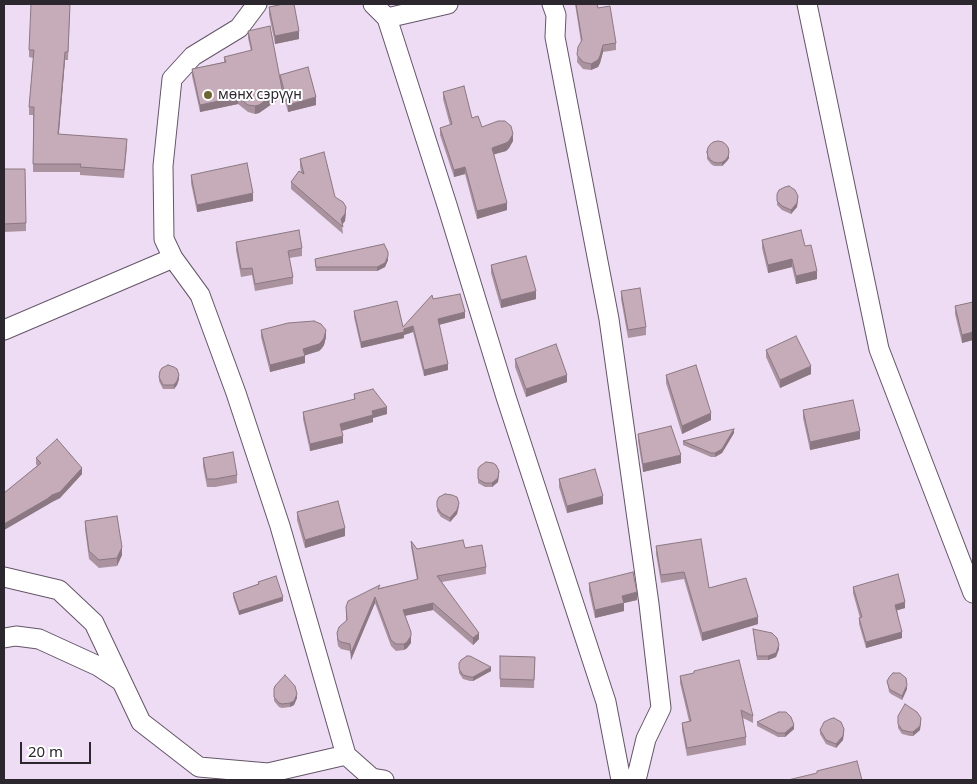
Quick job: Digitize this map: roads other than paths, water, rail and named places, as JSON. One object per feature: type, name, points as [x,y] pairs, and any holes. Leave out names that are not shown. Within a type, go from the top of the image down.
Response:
[{"type":"street","points":[[257,4],[239,28],[194,56],[172,79],[163,166],[164,239],[173,258],[200,295],[236,393],[280,526],[346,755],[372,778],[384,780]]},
{"type":"street","points":[[373,4],[387,18],[506,397],[606,702],[621,780]]},
{"type":"street","points":[[387,18],[448,4]]},
{"type":"street","points":[[552,4],[556,15],[555,36],[609,319],[649,604],[661,708],[646,739],[636,780]]},
{"type":"street","points":[[806,4],[879,349],[973,593]]},
{"type":"street","points":[[4,330],[173,258]]},
{"type":"street","points":[[4,577],[59,590],[94,623],[141,722],[199,767],[268,773],[346,755]]},
{"type":"street","points":[[4,638],[16,636],[39,639],[98,666],[122,681],[141,722]]},
{"type":"place","name":"мөнх сэрүүн","points":[[208,95]]}]
